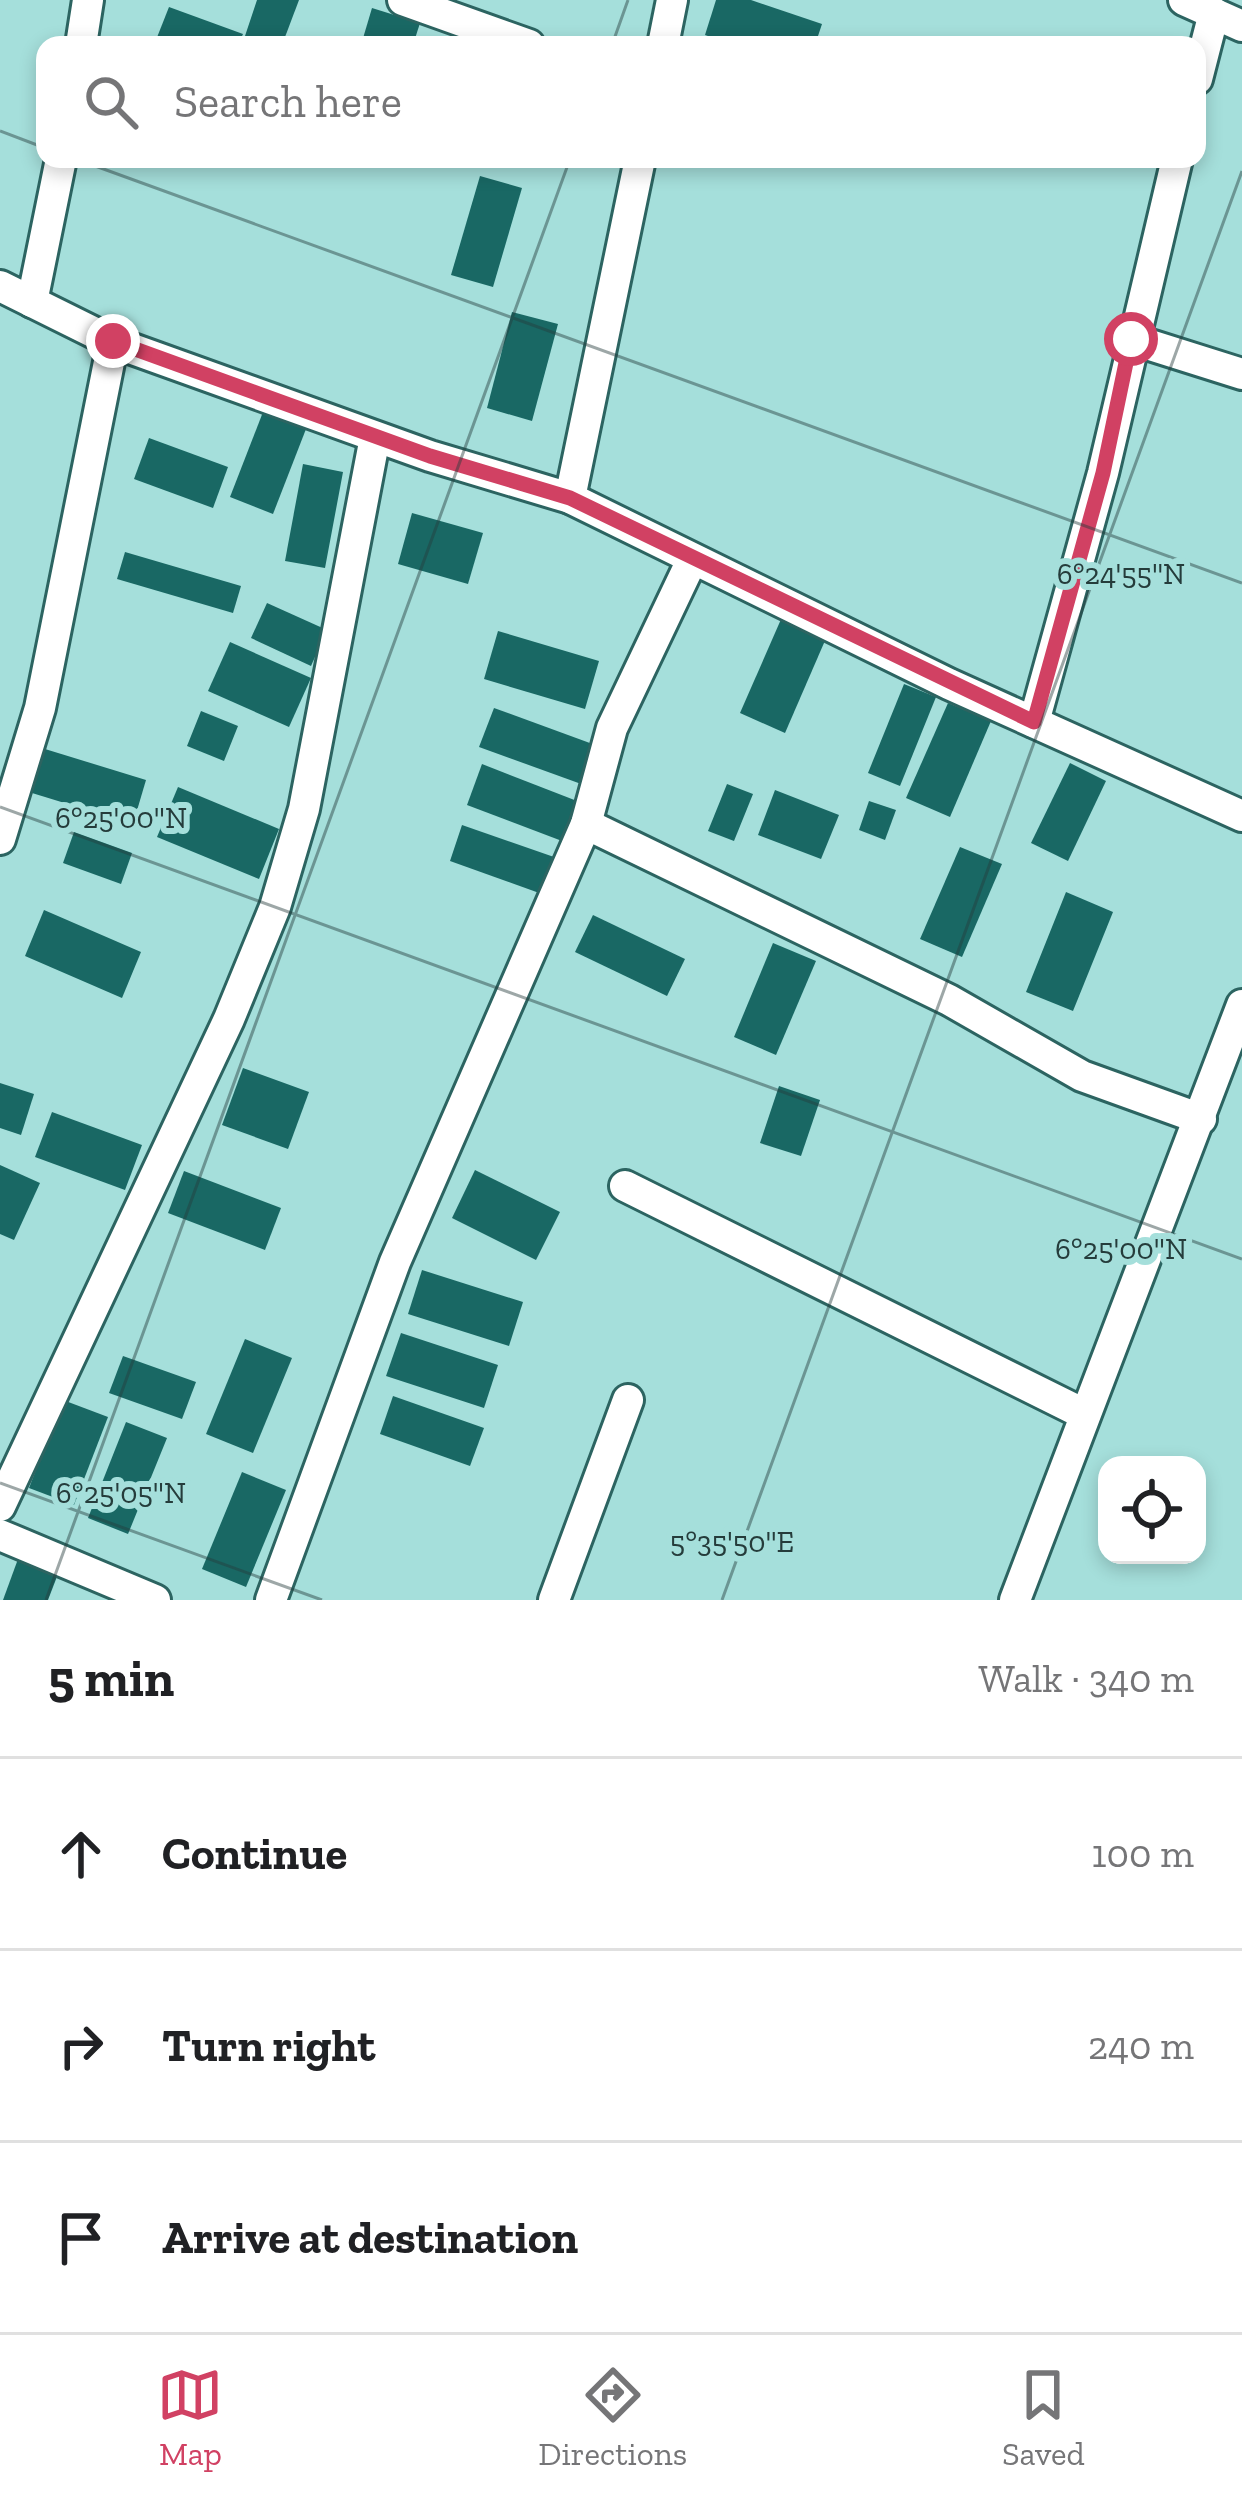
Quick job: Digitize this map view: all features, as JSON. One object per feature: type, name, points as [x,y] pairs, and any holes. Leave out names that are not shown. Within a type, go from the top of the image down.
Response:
[{"type":"street","points":[[82,36],[88,0]]},
{"type":"street","points":[[403,0],[504,36]]},
{"type":"street","points":[[665,36],[671,0]]},
{"type":"street","points":[[1184,0],[1228,20],[1206,62]]},
{"type":"street","points":[[32,302],[59,168]]},
{"type":"street","points":[[570,498],[638,168]]},
{"type":"street","points":[[1034,722],[1103,473],[1175,168]]},
{"type":"street","points":[[0,286],[113,341],[374,436],[570,498],[1034,722],[1242,816]]},
{"type":"street","points":[[1131,339],[1242,374]]},
{"type":"street","points":[[0,839],[40,708],[113,341]]},
{"type":"street","points":[[0,1506],[229,1019],[275,907],[304,809],[374,436]]},
{"type":"street","points":[[271,1600],[395,1262],[586,824],[612,728],[692,560]]},
{"type":"street","points":[[586,824],[950,1000],[1082,1076],[1201,1119]]},
{"type":"street","points":[[1016,1600],[1242,1005]]},
{"type":"street","points":[[625,1186],[1084,1414]]},
{"type":"street","points":[[554,1600],[628,1400]]},
{"type":"street","points":[[0,1535],[155,1600]]},
{"type":"building","points":[[257,0],[299,0],[285,36],[245,36]]},
{"type":"building","points":[[716,0],[751,0],[822,24],[818,36],[705,35]]},
{"type":"building","points":[[169,7],[243,34],[242,36],[158,36]]},
{"type":"building","points":[[372,8],[420,23],[416,36],[364,36]]},
{"type":"building","points":[[480,176],[522,188],[493,287],[451,275]]},
{"type":"building","points":[[512,312],[558,324],[532,421],[487,408]]},
{"type":"building","points":[[263,412],[306,429],[273,514],[230,497]]},
{"type":"building","points":[[149,438],[228,467],[213,508],[134,479]]},
{"type":"building","points":[[303,464],[343,472],[325,568],[285,561]]},
{"type":"building","points":[[412,513],[483,533],[468,584],[398,564]]},
{"type":"building","points":[[125,552],[241,586],[233,613],[117,579]]},
{"type":"building","points":[[267,603],[327,630],[311,666],[251,638]]},
{"type":"building","points":[[782,617],[827,636],[785,733],[740,713]]},
{"type":"building","points":[[498,631],[599,661],[585,709],[484,679]]},
{"type":"building","points":[[230,642],[311,678],[289,727],[208,691]]},
{"type":"building","points":[[904,684],[936,697],[900,786],[868,773]]},
{"type":"building","points":[[948,703],[991,721],[950,817],[906,798]]},
{"type":"building","points":[[494,708],[598,746],[584,785],[479,747]]},
{"type":"building","points":[[201,711],[238,726],[224,761],[187,746]]},
{"type":"building","points":[[45,749],[146,780],[133,824],[32,793]]},
{"type":"building","points":[[1070,763],[1106,781],[1068,861],[1031,843]]},
{"type":"building","points":[[482,764],[577,801],[562,841],[467,805]]},
{"type":"building","points":[[727,784],[753,794],[734,841],[708,831]]},
{"type":"building","points":[[178,787],[279,829],[259,879],[157,837]]},
{"type":"building","points":[[775,790],[839,815],[821,859],[758,835]]},
{"type":"building","points":[[869,801],[896,810],[885,840],[859,830]]},
{"type":"building","points":[[462,825],[554,857],[542,894],[450,861]]},
{"type":"building","points":[[74,832],[132,853],[121,884],[63,863]]},
{"type":"building","points":[[960,847],[1002,864],[962,957],[920,939]]},
{"type":"building","points":[[1066,892],[1113,912],[1073,1011],[1026,992]]},
{"type":"building","points":[[44,910],[141,952],[122,998],[25,956]]},
{"type":"building","points":[[593,915],[685,959],[667,996],[575,952]]},
{"type":"building","points":[[773,943],[816,961],[776,1055],[734,1037]]},
{"type":"building","points":[[243,1068],[309,1092],[288,1149],[222,1125]]},
{"type":"building","points":[[0,1083],[34,1094],[21,1135],[0,1128]]},
{"type":"building","points":[[779,1086],[820,1100],[801,1156],[760,1143]]},
{"type":"building","points":[[52,1112],[142,1145],[125,1190],[35,1157]]},
{"type":"building","points":[[0,1165],[40,1183],[14,1240],[0,1234]]},
{"type":"building","points":[[475,1170],[560,1212],[536,1260],[452,1218]]},
{"type":"building","points":[[184,1171],[281,1208],[265,1250],[168,1213]]},
{"type":"building","points":[[422,1270],[523,1302],[509,1346],[408,1314]]},
{"type":"building","points":[[401,1333],[498,1365],[484,1408],[386,1376]]},
{"type":"building","points":[[245,1339],[292,1358],[253,1453],[206,1434]]},
{"type":"building","points":[[123,1356],[196,1382],[182,1419],[109,1393]]},
{"type":"building","points":[[393,1396],[484,1428],[470,1466],[380,1434]]},
{"type":"building","points":[[63,1400],[108,1417],[74,1505],[29,1488]]},
{"type":"building","points":[[126,1422],[167,1438],[128,1534],[88,1518]]},
{"type":"building","points":[[242,1472],[286,1490],[246,1587],[202,1569]]},
{"type":"building","points":[[18,1559],[58,1574],[48,1600],[3,1600]]},
{"type":"route","points":[[113,341],[430,456],[570,498],[1034,722],[1103,473],[1131,339]]}]
